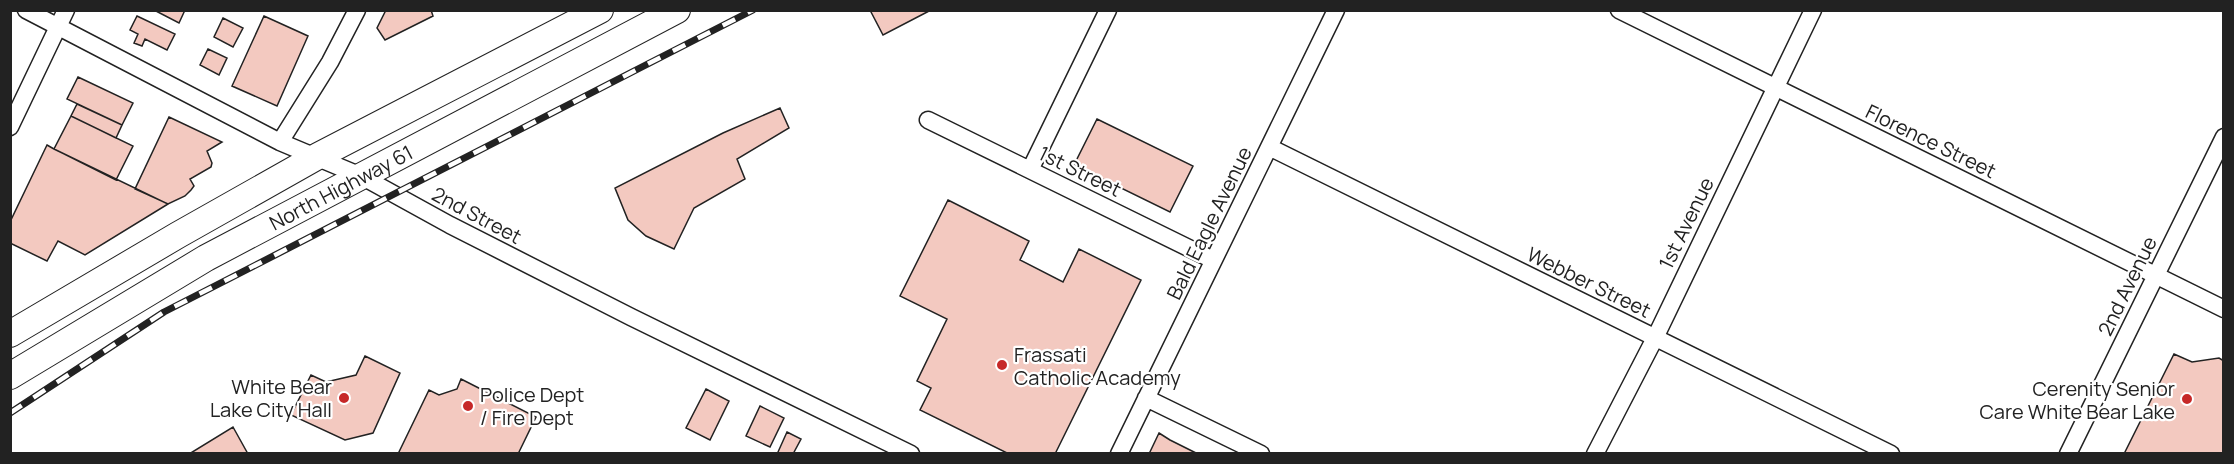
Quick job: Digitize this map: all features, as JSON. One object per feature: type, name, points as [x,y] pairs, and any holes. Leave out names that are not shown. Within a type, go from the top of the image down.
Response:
[{"type":"main road","name":"North Highway 61","points":[[10,334],[318,156],[600,10]]},
{"type":"main road","name":"North Highway 61","points":[[10,376],[206,258],[677,10]]},
{"type":"street","name":"2nd Street","points":[[26,10],[280,142],[361,176],[450,225],[630,317],[905,452]]},
{"type":"street","points":[[10,127],[66,10]]},
{"type":"street","points":[[280,142],[330,62],[357,10]]},
{"type":"street","points":[[1030,170],[1108,10]]},
{"type":"street","name":"Bald Eagle Avenue","points":[[1119,453],[1335,10]]},
{"type":"street","name":"Florence Street","points":[[1619,10],[2223,309]]},
{"type":"street","name":"1st Avenue","points":[[1595,453],[1654,338],[1813,10]]},
{"type":"street","name":"1st Street","points":[[928,120],[1213,260]]},
{"type":"street","name":"2nd Avenue","points":[[2068,453],[2223,137]]},
{"type":"street","name":"Webber Street","points":[[1269,147],[1891,453]]},
{"type":"street","points":[[1146,398],[1261,453]]},
{"type":"building","points":[[154,10],[185,10],[179,23]]},
{"type":"building","points":[[386,10],[431,10],[433,16],[385,40],[377,28]]},
{"type":"building","points":[[870,10],[931,10],[883,35]]},
{"type":"building","points":[[137,16],[175,34],[167,50],[145,39],[142,46],[134,43],[138,34],[130,30]]},
{"type":"building","points":[[264,16],[308,36],[277,106],[232,86]]},
{"type":"building","points":[[223,18],[243,28],[233,47],[214,37]]},
{"type":"building","points":[[208,49],[227,58],[219,75],[200,65]]},
{"type":"building","points":[[78,77],[133,103],[122,125],[67,99]]},
{"type":"building","points":[[77,104],[122,125],[116,138],[71,116]]},
{"type":"building","points":[[780,108],[789,128],[737,159],[745,179],[694,208],[674,249],[646,236],[628,220],[615,188],[723,133]]},
{"type":"building","points":[[71,116],[133,146],[116,180],[54,149]]},
{"type":"building","points":[[169,117],[222,142],[207,151],[212,163],[211,167],[190,179],[194,186],[191,190],[185,196],[168,204],[135,189]]},
{"type":"building","points":[[1097,119],[1193,166],[1170,212],[1074,165]]},
{"type":"building","points":[[47,145],[168,204],[85,255],[58,241],[47,261],[10,243],[10,222]]},
{"type":"building","points":[[948,200],[1029,241],[1020,260],[1063,282],[1079,249],[1141,280],[1055,454],[1009,454],[920,410],[931,388],[917,381],[947,319],[900,296]]},
{"type":"building","name":"Cerenity Senior Care White Bear Lake","points":[[2174,354],[2192,362],[2219,358],[2224,361],[2224,454],[2124,454]]},
{"type":"building","name":"White Bear Lake City Hall","points":[[365,356],[400,373],[373,433],[345,440],[291,415],[311,375],[326,382],[356,375]]},
{"type":"building","name":"Police Dept / Fire Dept","points":[[461,379],[536,417],[518,454],[398,454],[429,390],[439,395],[457,389]]},
{"type":"building","points":[[706,389],[729,401],[710,440],[686,428]]},
{"type":"building","points":[[760,406],[784,418],[770,447],[746,436]]},
{"type":"building","points":[[233,427],[248,454],[189,454]]},
{"type":"building","points":[[787,432],[801,439],[793,454],[780,454],[778,452]]},
{"type":"building","points":[[1159,433],[1170,440],[1198,454],[1149,454]]},
{"type":"railway","points":[[10,413],[164,312],[753,10]]},
{"type":"place","name":"Frassati Catholic Academy","points":[[1002,365]]},
{"type":"place","name":"White Bear Lake City Hall","points":[[344,398]]},
{"type":"place","name":"Cerenity Senior Care White Bear Lake","points":[[2187,399]]},
{"type":"place","name":"Police Dept / Fire Dept","points":[[468,406]]}]
